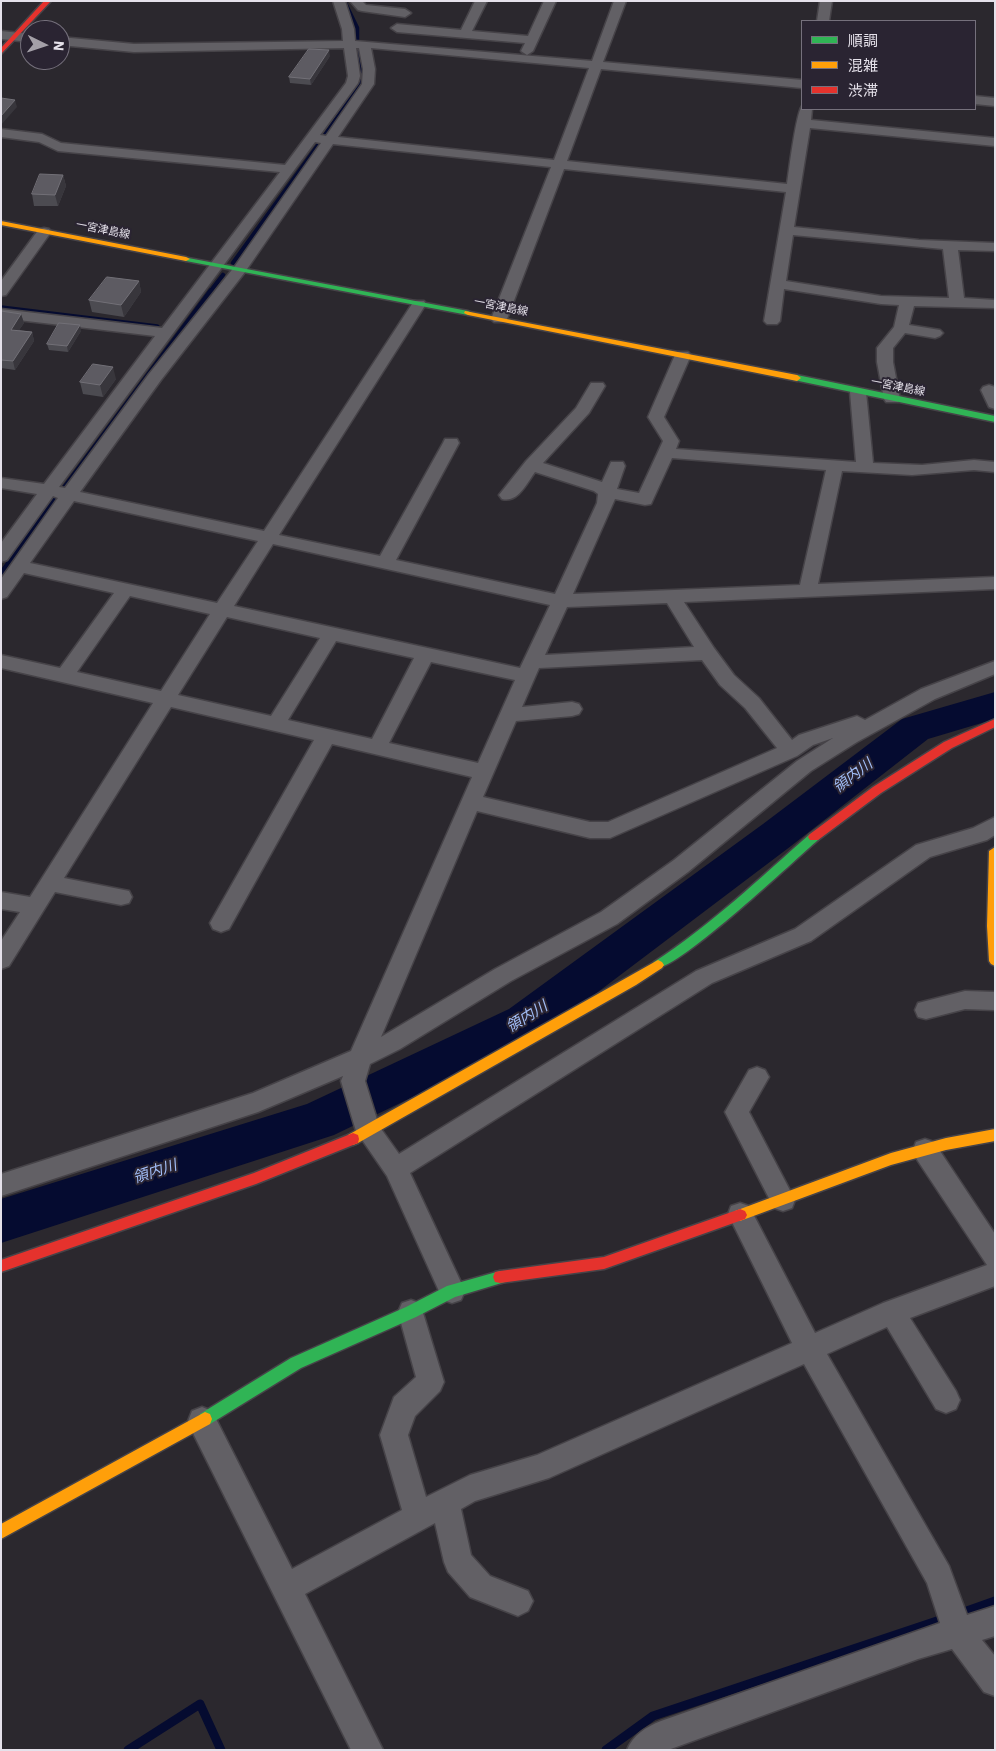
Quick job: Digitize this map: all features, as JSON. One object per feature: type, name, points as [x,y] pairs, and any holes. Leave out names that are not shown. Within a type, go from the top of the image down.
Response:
[{"type":"street","points":[[1,52],[48,1]]},
{"type":"street","points":[[1,593],[155,377],[240,269],[368,84],[369,69],[348,29],[340,1]]},
{"type":"street","points":[[356,1],[362,8],[405,13]]},
{"type":"street","points":[[386,46],[412,1]]},
{"type":"street","points":[[465,34],[481,1]]},
{"type":"street","points":[[523,58],[550,1]]},
{"type":"street","points":[[499,319],[620,1]]},
{"type":"street","points":[[823,20],[826,1]]},
{"type":"street","points":[[397,28],[532,40]]},
{"type":"street","points":[[1,35],[20,37]]},
{"type":"street","points":[[70,42],[134,48],[357,43],[801,84]]},
{"type":"street","points":[[1,556],[164,333],[219,265],[352,83],[357,43]]},
{"type":"street","points":[[976,100],[995,102]]},
{"type":"street","points":[[772,321],[806,110]]},
{"type":"street","points":[[803,123],[995,142]]},
{"type":"street","points":[[1,133],[42,138],[58,147],[289,169]]},
{"type":"street","points":[[312,139],[794,189]]},
{"type":"street","name":"一宮津島線","points":[[1,224],[499,319],[995,419]]},
{"type":"street","points":[[787,230],[919,244],[995,247]]},
{"type":"street","points":[[1,292],[44,232]]},
{"type":"street","points":[[950,245],[957,303]]},
{"type":"street","points":[[779,284],[881,300],[995,304]]},
{"type":"street","points":[[892,399],[885,362],[885,348],[901,328],[908,301]]},
{"type":"street","points":[[1,960],[164,700],[419,304]]},
{"type":"street","points":[[1,313],[164,333]]},
{"type":"street","points":[[901,328],[935,333]]},
{"type":"street","points":[[532,465],[571,480],[600,487],[607,492],[645,500],[671,441],[656,417],[683,356]]},
{"type":"street","points":[[508,495],[532,465],[583,410],[596,386]]},
{"type":"street","points":[[858,392],[865,468]]},
{"type":"street","points":[[385,563],[451,443]]},
{"type":"street","points":[[666,453],[925,471],[961,465],[995,467]]},
{"type":"street","points":[[452,1291],[396,1169],[367,1129],[353,1081],[360,1058],[470,802],[606,503],[607,492],[617,466]]},
{"type":"street","points":[[808,591],[835,466]]},
{"type":"street","points":[[1,483],[48,490],[560,601],[995,583]]},
{"type":"street","points":[[19,566],[426,654],[530,669],[707,653]]},
{"type":"street","points":[[64,676],[126,589]]},
{"type":"street","points":[[671,595],[707,653],[727,680],[752,703],[790,751]]},
{"type":"street","points":[[275,725],[332,633]]},
{"type":"street","points":[[378,748],[426,654]]},
{"type":"street","points":[[1,662],[484,772]]},
{"type":"street","points":[[1,1185],[258,1102],[360,1058],[392,1042],[503,975],[609,918],[681,866],[804,766],[850,737],[928,694],[995,667]]},
{"type":"street","points":[[470,802],[590,830],[610,830],[790,751],[806,740],[906,706]]},
{"type":"street","points":[[510,715],[572,709]]},
{"type":"street","points":[[1,1266],[256,1178],[350,1141],[367,1129],[632,982],[683,949],[723,917],[803,845],[877,790],[948,745],[995,723]]},
{"type":"street","points":[[222,923],[326,737]]},
{"type":"street","points":[[396,1169],[704,977],[802,935],[923,851],[980,834],[995,825]]},
{"type":"street","points":[[995,851],[995,961]]},
{"type":"street","points":[[48,883],[121,896]]},
{"type":"street","points":[[1,900],[34,906]]},
{"type":"street","points":[[926,1010],[965,1000],[995,1000]]},
{"type":"street","points":[[757,1078],[738,1112],[783,1200]]},
{"type":"street","points":[[1,1532],[202,1422],[296,1363],[411,1312],[452,1291],[502,1276],[604,1263],[783,1200],[891,1159],[995,1135]]},
{"type":"street","points":[[925,1150],[995,1256]]},
{"type":"street","points":[[740,1214],[809,1348],[939,1576],[958,1632],[995,1681]]},
{"type":"street","points":[[286,1588],[470,1489],[540,1468],[892,1312],[995,1274]]},
{"type":"street","points":[[411,1312],[432,1382],[404,1407],[394,1435],[418,1516]]},
{"type":"street","points":[[892,1312],[946,1400]]},
{"type":"street","points":[[202,1422],[368,1750]]},
{"type":"street","points":[[445,1502],[458,1562],[480,1587],[518,1601]]},
{"type":"street","points":[[642,1750],[661,1736],[918,1644],[995,1621]]},
{"type":"building","points":[[309,49],[329,50],[310,79],[289,77]]},
{"type":"building","points":[[1,98],[15,100],[1,116]]},
{"type":"building","points":[[40,174],[63,175],[55,195],[32,194]]},
{"type":"building","points":[[107,277],[139,281],[121,305],[89,300]]},
{"type":"building","points":[[1,311],[21,314],[11,330],[32,332],[13,361],[1,360]]},
{"type":"building","points":[[59,323],[80,325],[67,346],[47,344]]},
{"type":"building","points":[[93,364],[113,367],[100,385],[80,382]]},
{"type":"waterway","points":[[323,138],[360,85],[361,80],[357,28],[344,1]]},
{"type":"waterway","points":[[233,263],[319,144]]},
{"type":"waterway","points":[[210,292],[223,275]]},
{"type":"waterway","points":[[63,490],[211,291]]},
{"type":"waterway","points":[[1,308],[157,327]]},
{"type":"waterway","points":[[1,574],[54,500]]},
{"type":"waterway","name":"領内川","points":[[1,1221],[318,1121],[525,1022],[777,835],[915,729],[995,705]]},
{"type":"waterway","points":[[964,1612],[995,1601]]},
{"type":"waterway","points":[[606,1750],[653,1716],[940,1620]]},
{"type":"waterway","points":[[128,1750],[200,1704],[221,1750]]},
{"type":"traffic: fast","points":[[186,259],[468,313]]},
{"type":"traffic: fast","points":[[797,378],[995,419]]},
{"type":"traffic: fast","points":[[658,965],[683,949],[723,917],[814,837]]},
{"type":"traffic: fast","points":[[205,1419],[296,1363],[411,1312],[452,1291],[500,1277]]},
{"type":"traffic: slow","points":[[1,223],[186,259]]},
{"type":"traffic: slow","points":[[468,313],[797,378]]},
{"type":"traffic: slow","points":[[995,851],[993,926],[995,961]]},
{"type":"traffic: slow","points":[[353,1139],[632,982],[658,965]]},
{"type":"traffic: slow","points":[[740,1215],[891,1159],[946,1144],[995,1135]]},
{"type":"traffic: slow","points":[[1,1532],[205,1419]]},
{"type":"traffic: jam","points":[[1,52],[48,1]]},
{"type":"traffic: jam","points":[[814,837],[877,790],[948,745],[995,723]]},
{"type":"traffic: jam","points":[[1,1266],[256,1178],[353,1139]]},
{"type":"traffic: jam","points":[[500,1277],[604,1263],[740,1215]]}]
